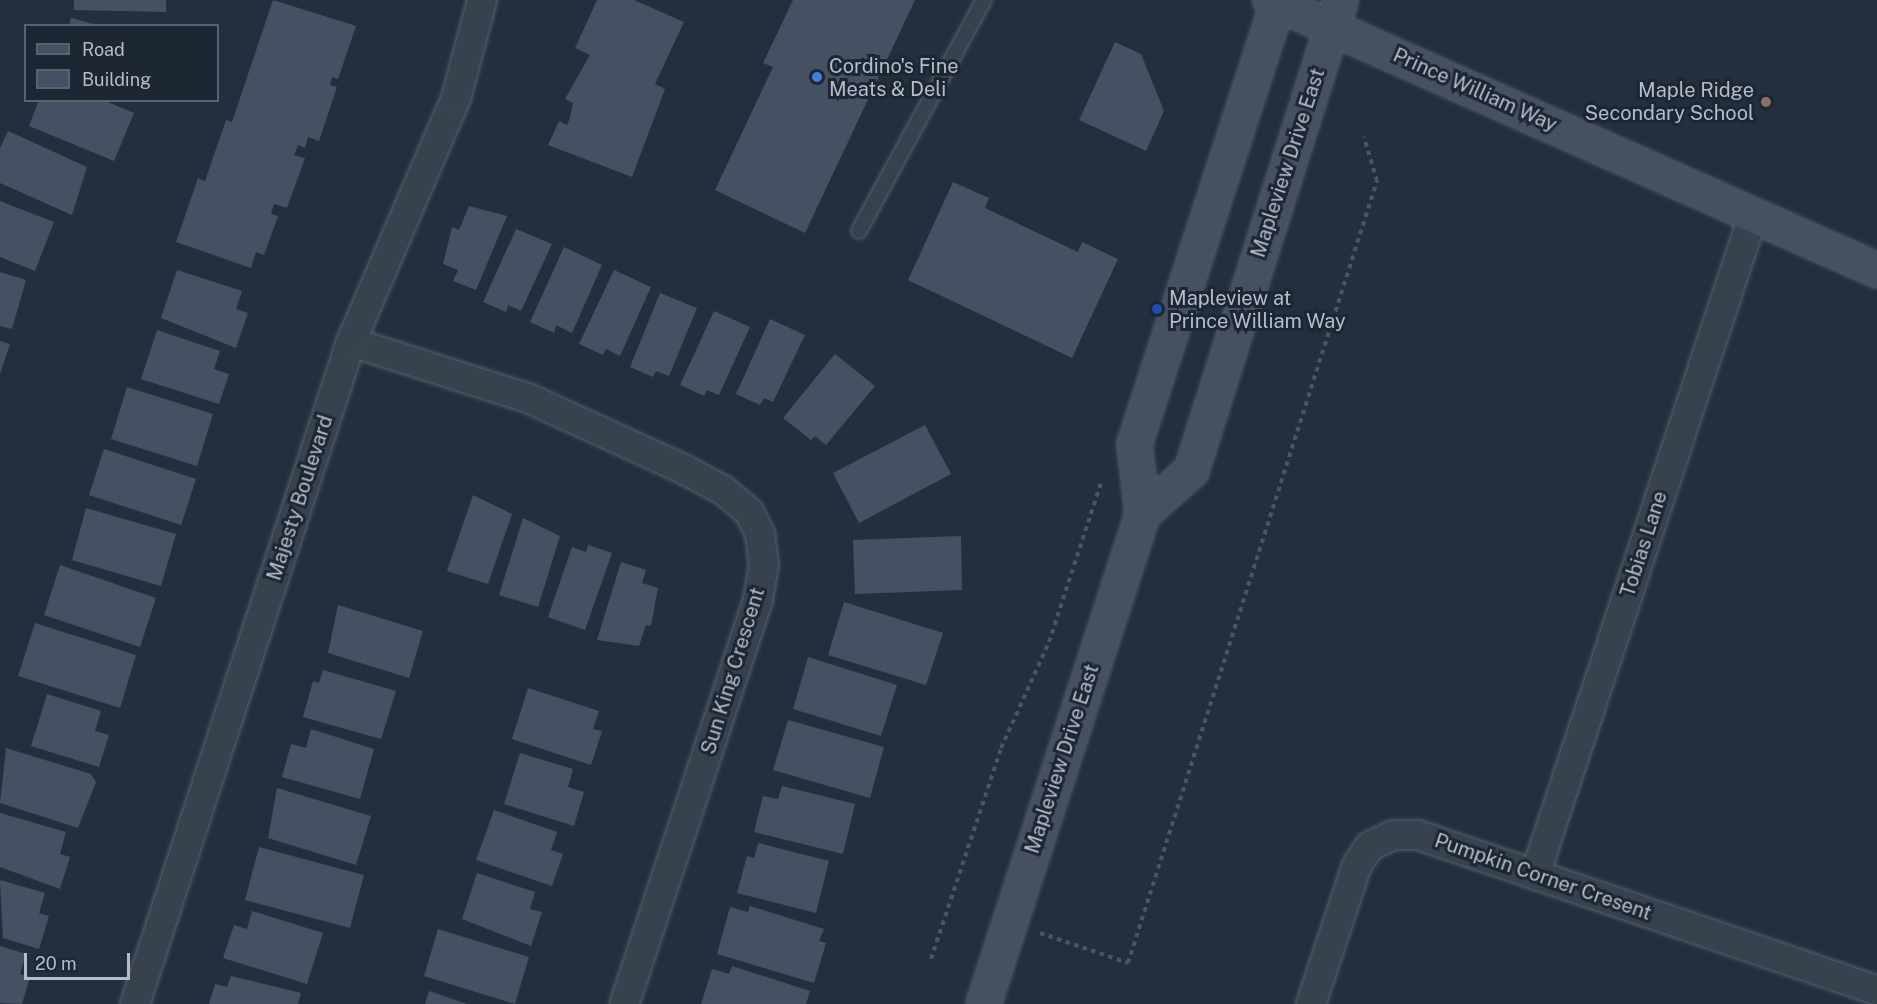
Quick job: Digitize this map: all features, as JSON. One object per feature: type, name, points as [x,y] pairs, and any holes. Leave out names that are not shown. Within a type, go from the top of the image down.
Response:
[{"type":"main road","name":"Prince William Way","points":[[1275,1],[1336,13],[1877,270]]},
{"type":"main road","name":"Mapleview Drive East","points":[[983,1004],[1142,514],[1134,444],[1275,1]]},
{"type":"main road","name":"Mapleview Drive East","points":[[1142,514],[1191,470],[1336,13]]},
{"type":"street","name":"Majesty Boulevard","points":[[135,1004],[351,342],[456,98],[482,0]]},
{"type":"street","name":"Tobias Lane","points":[[1535,875],[1754,213]]},
{"type":"street","name":"Sun King Crescent","points":[[351,342],[528,398],[685,470],[723,490],[748,512],[760,534],[764,565],[757,603],[624,1004]]},
{"type":"street","name":"Pumpkin Corner Cresent","points":[[1311,1004],[1357,864],[1370,846],[1394,835],[1418,835],[1877,990]]},
{"type":"lane","points":[[859,231],[984,0]]},
{"type":"path","points":[[1009,922],[1128,963],[1377,181],[1364,137]]},
{"type":"path","points":[[931,959],[1001,748],[1049,642],[1104,474]]},
{"type":"building","points":[[74,0],[166,0],[166,12],[74,10]]},
{"type":"building","points":[[273,0],[356,26],[338,79],[332,77],[330,85],[337,87],[319,141],[308,137],[305,148],[298,145],[294,155],[305,158],[287,208],[274,204],[271,214],[278,216],[264,255],[256,252],[251,268],[176,242],[198,178],[205,181],[226,120],[232,122]]},
{"type":"building","points":[[597,0],[634,0],[684,22],[655,84],[665,89],[632,177],[548,145],[559,121],[567,125],[570,118],[573,103],[565,99],[590,55],[575,48]]},
{"type":"building","points":[[793,0],[915,0],[805,233],[715,190],[773,67],[763,63]]},
{"type":"building","points":[[71,18],[93,24],[70,24]]},
{"type":"building","points":[[1115,42],[1141,54],[1164,111],[1146,151],[1079,120]]},
{"type":"building","points":[[38,102],[108,102],[134,113],[114,161],[29,126]]},
{"type":"building","points":[[8,131],[87,167],[72,215],[0,183],[0,148]]},
{"type":"building","points":[[953,182],[989,198],[985,208],[1078,252],[1082,242],[1118,259],[1072,358],[908,280]]},
{"type":"building","points":[[0,201],[54,222],[35,271],[0,257]]},
{"type":"building","points":[[469,206],[507,216],[476,290],[453,281],[458,270],[443,264],[452,227],[459,230]]},
{"type":"building","points":[[516,229],[552,244],[521,311],[508,305],[506,312],[483,302]]},
{"type":"building","points":[[564,247],[602,265],[572,333],[556,325],[554,333],[530,322]]},
{"type":"building","points":[[177,270],[242,291],[236,309],[248,313],[236,348],[161,318]]},
{"type":"building","points":[[614,270],[651,287],[620,356],[606,349],[603,355],[579,344]]},
{"type":"building","points":[[0,272],[26,280],[12,329],[0,326]]},
{"type":"building","points":[[660,293],[697,308],[669,376],[656,371],[653,377],[630,367]]},
{"type":"building","points":[[714,311],[750,327],[719,395],[707,390],[704,396],[680,385]]},
{"type":"building","points":[[770,319],[805,335],[773,402],[764,398],[760,405],[736,394]]},
{"type":"building","points":[[157,330],[220,351],[214,369],[229,374],[219,404],[141,379]]},
{"type":"building","points":[[0,341],[10,344],[0,374]]},
{"type":"building","points":[[835,354],[875,386],[826,445],[815,436],[811,440],[783,418]]},
{"type":"building","points":[[127,387],[213,414],[197,466],[111,439]]},
{"type":"building","points":[[925,425],[951,474],[859,523],[833,473]]},
{"type":"building","points":[[104,449],[196,479],[181,525],[89,495]]},
{"type":"building","points":[[473,495],[512,514],[488,584],[447,571]]},
{"type":"building","points":[[86,508],[176,534],[161,586],[72,560]]},
{"type":"building","points":[[523,518],[560,536],[538,607],[499,595]]},
{"type":"building","points":[[961,536],[962,590],[855,594],[853,540]]},
{"type":"building","points":[[588,545],[612,553],[585,630],[548,617],[572,547],[586,552]]},
{"type":"building","points":[[621,562],[646,570],[642,583],[658,588],[651,626],[646,625],[639,646],[597,640]]},
{"type":"building","points":[[60,565],[156,598],[140,647],[44,615]]},
{"type":"building","points":[[844,602],[943,633],[926,685],[828,655]]},
{"type":"building","points":[[338,605],[423,631],[409,678],[328,653]]},
{"type":"building","points":[[35,623],[136,655],[120,708],[18,676]]},
{"type":"building","points":[[808,657],[897,685],[881,736],[793,709]]},
{"type":"building","points":[[323,670],[396,691],[381,739],[303,717],[313,681],[319,683]]},
{"type":"building","points":[[528,688],[599,711],[593,729],[602,731],[591,765],[512,739]]},
{"type":"building","points":[[47,694],[101,711],[95,731],[109,735],[99,767],[31,746]]},
{"type":"building","points":[[788,720],[884,747],[870,798],[773,770]]},
{"type":"building","points":[[311,729],[374,749],[360,799],[282,777],[291,744],[306,748]]},
{"type":"building","points":[[6,748],[91,774],[96,782],[78,828],[0,803]]},
{"type":"building","points":[[520,753],[573,769],[568,787],[584,792],[574,826],[504,804]]},
{"type":"building","points":[[782,786],[855,804],[843,854],[754,832],[763,796],[778,799]]},
{"type":"building","points":[[277,788],[371,816],[356,865],[268,838]]},
{"type":"building","points":[[494,810],[557,832],[551,850],[563,854],[552,886],[476,860]]},
{"type":"building","points":[[0,813],[66,832],[60,854],[70,857],[60,889],[0,867]]},
{"type":"building","points":[[758,843],[829,861],[816,913],[737,893],[747,856],[754,858]]},
{"type":"building","points":[[259,847],[364,875],[350,928],[245,900]]},
{"type":"building","points":[[477,873],[535,892],[530,909],[542,912],[531,946],[462,919]]},
{"type":"building","points":[[0,880],[45,893],[39,913],[49,916],[39,949],[3,938]]},
{"type":"building","points":[[750,906],[824,929],[819,941],[826,943],[814,983],[717,954],[730,907],[748,912]]},
{"type":"building","points":[[252,911],[323,933],[307,984],[223,958],[234,925],[247,929]]},
{"type":"building","points":[[438,929],[529,957],[515,1004],[424,976]]},
{"type":"building","points":[[0,946],[26,954],[20,974],[30,977],[22,1004],[0,1003]]},
{"type":"building","points":[[732,966],[810,991],[806,1004],[701,1004],[712,969],[729,974]]},
{"type":"building","points":[[231,976],[301,993],[298,1004],[209,1004],[215,984],[227,987]]},
{"type":"building","points":[[429,991],[467,1004],[425,1004]]},
{"type":"place","name":"Cordino's Fine Meats & Deli","points":[[817,77]]},
{"type":"place","name":"Maple Ridge Secondary School","points":[[1766,102]]},
{"type":"place","name":"Mapleview at Prince William Way","points":[[1157,309]]}]
